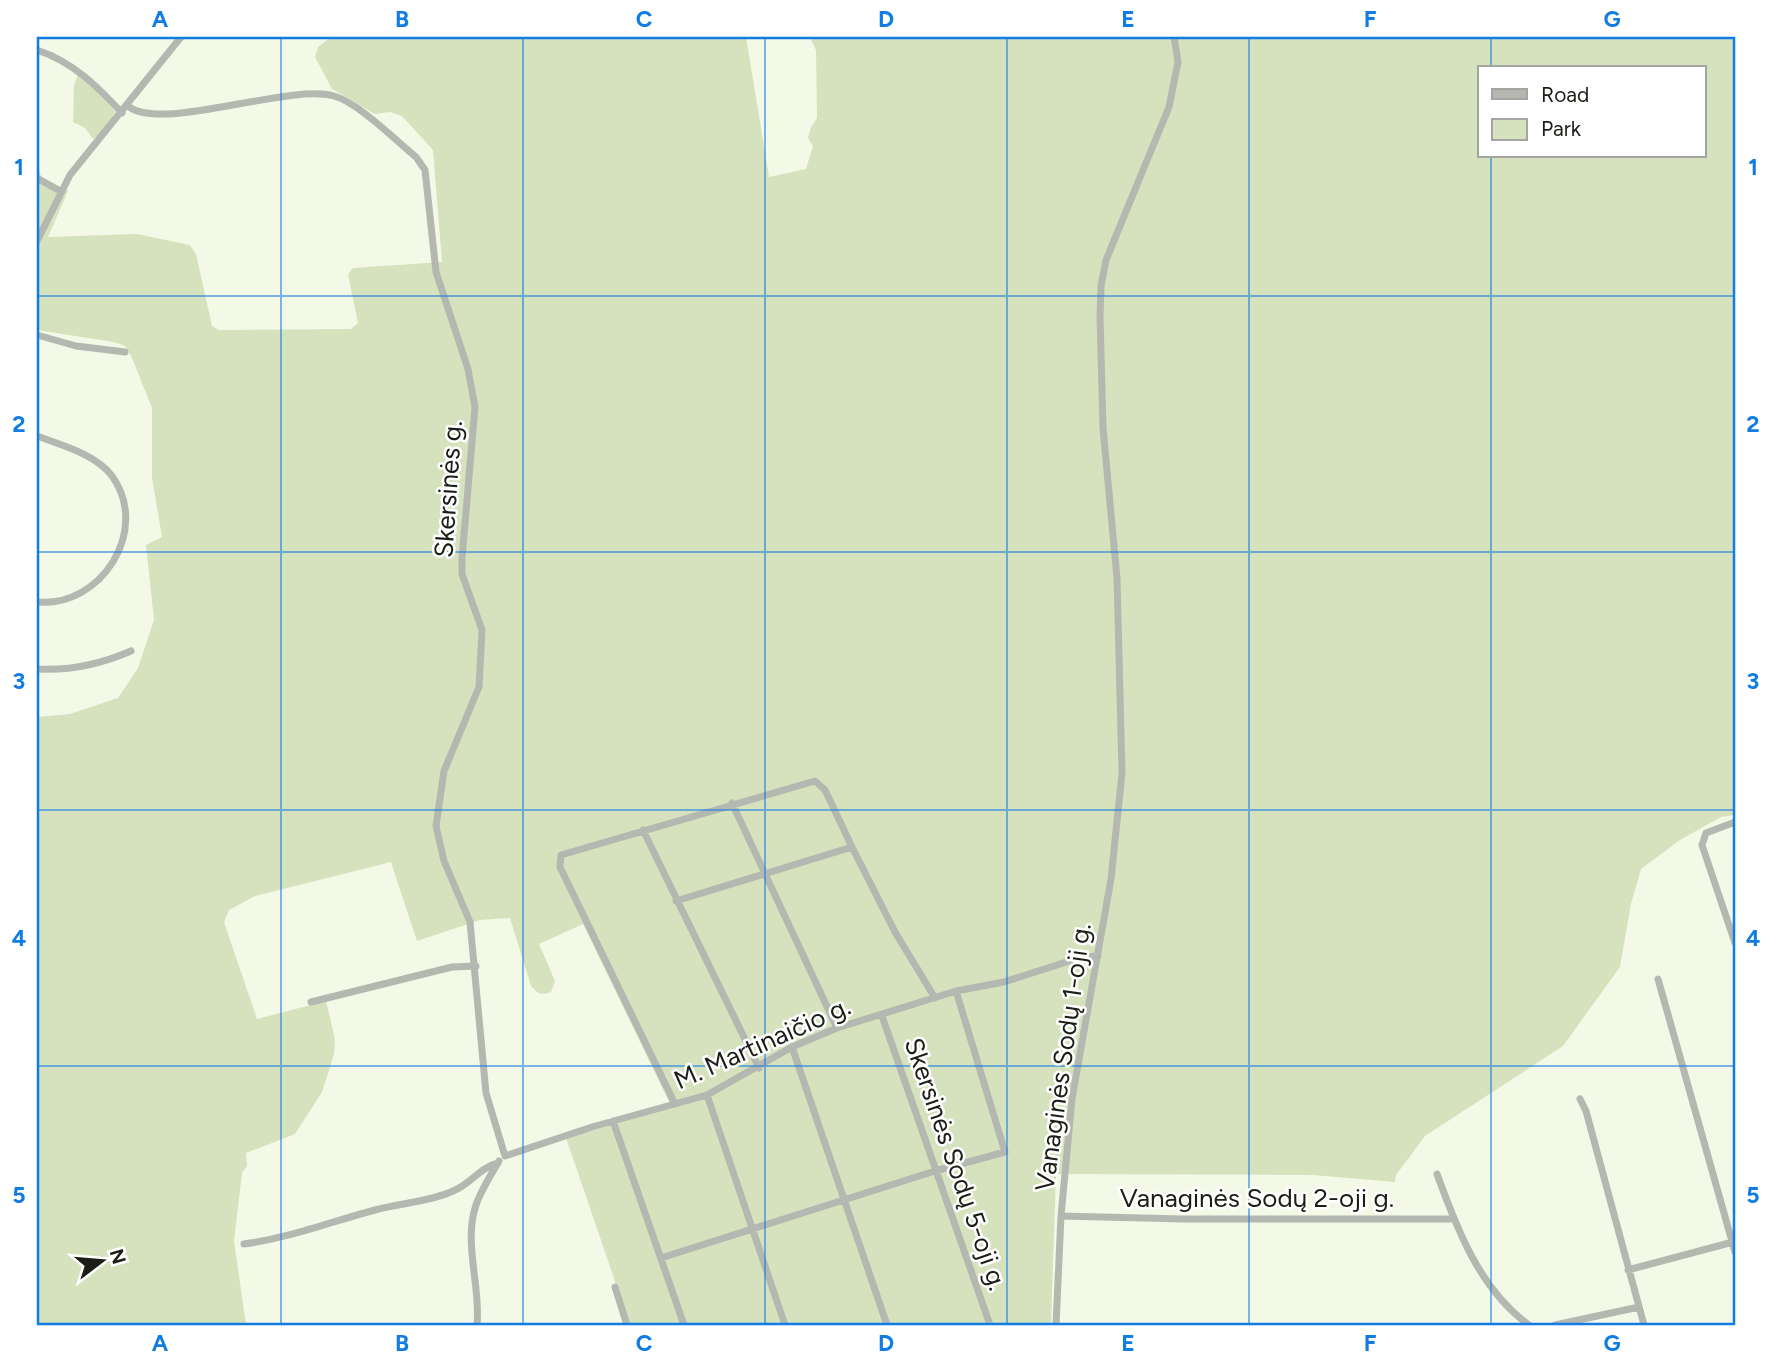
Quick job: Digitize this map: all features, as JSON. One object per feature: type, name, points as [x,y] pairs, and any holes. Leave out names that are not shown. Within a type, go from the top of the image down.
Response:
[{"type":"street","points":[[37,241],[60,191],[80,161],[181,37]]},
{"type":"street","name":"Vanaginės Sodų 1-oji g.","points":[[1056,1325],[1061,1216],[1072,1099],[1111,879],[1122,773],[1117,578],[1103,428],[1101,286],[1107,260],[1172,96],[1178,62],[1174,37]]},
{"type":"street","points":[[37,50],[57,57],[98,85],[125,109]]},
{"type":"street","name":"Skersinės g.","points":[[125,109],[183,112],[299,95],[337,97],[416,157],[425,170],[436,272],[468,369],[476,417],[462,574],[482,629],[478,687],[444,771],[436,825],[444,861],[470,922],[486,1093],[505,1156]]},
{"type":"street","points":[[37,178],[60,191]]},
{"type":"street","points":[[37,335],[76,345],[125,352]]},
{"type":"street","points":[[37,436],[86,456],[111,474],[122,496],[127,530],[121,552],[103,575],[61,602],[37,602]]},
{"type":"street","points":[[37,669],[55,670],[97,664],[131,651]]},
{"type":"street","points":[[675,1104],[558,860],[561,855],[815,781],[825,790],[895,932],[935,998]]},
{"type":"street","points":[[732,803],[837,1028]]},
{"type":"street","points":[[1732,823],[1706,833],[1702,845],[1735,943]]},
{"type":"street","points":[[643,830],[759,1068]]},
{"type":"street","points":[[676,901],[852,847]]},
{"type":"street","name":"M. Martinaičio g.","points":[[505,1156],[613,1121],[707,1095],[792,1047],[837,1028],[956,991],[1004,982],[1082,957],[1098,956]]},
{"type":"street","points":[[312,1002],[452,967],[476,966]]},
{"type":"street","points":[[1658,979],[1735,1252]]},
{"type":"street","points":[[661,1258],[935,1171],[1005,1152],[956,991]]},
{"type":"street","name":"Skersinės Sodų 5-oji g.","points":[[882,1016],[990,1325]]},
{"type":"street","points":[[792,1047],[887,1325]]},
{"type":"street","points":[[707,1095],[785,1325]]},
{"type":"street","points":[[1580,1099],[1586,1111],[1644,1325]]},
{"type":"street","points":[[613,1121],[684,1325]]},
{"type":"street","points":[[477,1325],[478,1296],[472,1241],[474,1214],[480,1195],[498,1163],[505,1156]]},
{"type":"street","points":[[244,1244],[298,1234],[372,1211],[452,1192],[473,1180],[487,1165],[498,1163]]},
{"type":"street","points":[[1437,1174],[1452,1219],[1499,1297],[1529,1325]]},
{"type":"street","name":"Vanaginės Sodų 2-oji g.","points":[[1061,1216],[1452,1219]]},
{"type":"street","points":[[1628,1270],[1733,1242]]},
{"type":"street","points":[[615,1287],[627,1325]]},
{"type":"street","points":[[1555,1325],[1639,1307]]},
{"type":"green space","points":[[331,37],[746,37],[769,177],[806,169],[813,146],[808,138],[817,118],[816,50],[810,37],[1735,37],[1735,815],[1721,817],[1680,840],[1641,869],[1631,904],[1620,967],[1563,1046],[1425,1136],[1396,1175],[1395,1182],[1313,1175],[1056,1174],[1051,1325],[630,1325],[566,1138],[672,1108],[583,924],[539,944],[555,981],[551,992],[542,994],[531,986],[510,918],[480,920],[417,941],[391,862],[255,896],[229,910],[224,922],[257,1019],[326,1001],[335,1039],[334,1054],[322,1092],[295,1134],[246,1153],[247,1166],[242,1173],[234,1241],[246,1325],[37,1325],[37,717],[70,714],[118,698],[138,668],[154,620],[146,545],[162,537],[152,478],[152,408],[125,346],[37,330],[37,158],[41,177],[68,191],[48,237],[137,234],[190,245],[196,254],[212,326],[219,330],[351,329],[358,323],[348,274],[353,268],[442,262],[433,150],[402,116],[390,112],[375,114],[332,89],[315,57],[318,47]]},
{"type":"green space","points":[[78,75],[98,89],[115,112],[101,133],[93,139],[85,128],[73,122],[74,85]]}]
